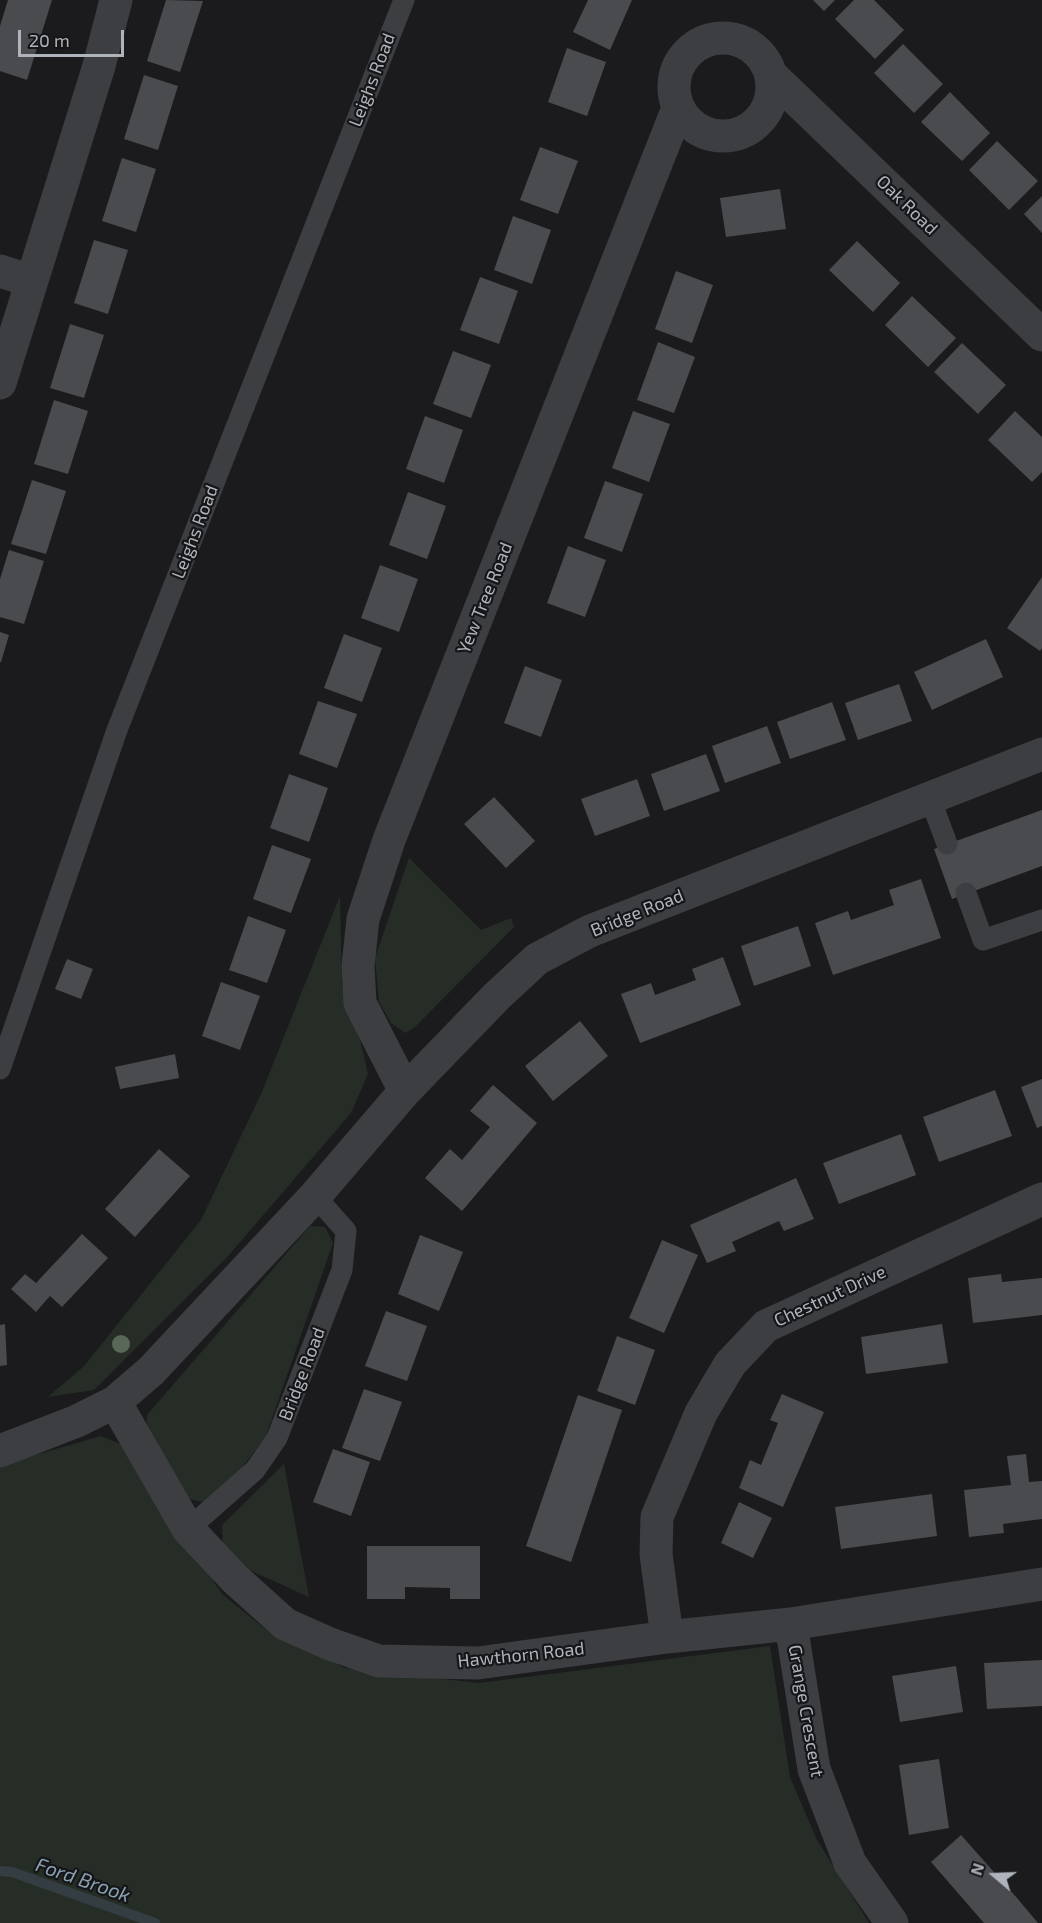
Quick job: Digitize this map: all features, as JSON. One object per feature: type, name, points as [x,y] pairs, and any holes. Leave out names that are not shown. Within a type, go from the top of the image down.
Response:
[{"type":"street","points":[[0,383],[99,66],[116,0]]},
{"type":"street","points":[[729,37],[744,42],[756,50],[766,62],[771,75],[773,88],[771,101],[765,113],[756,124],[733,135],[707,134],[695,128],[678,108],[674,93],[674,78],[679,64],[688,52],[707,40],[729,37]]},
{"type":"street","name":"Oak Road","points":[[771,75],[1042,335]]},
{"type":"street","name":"Yew Tree Road","points":[[405,1091],[360,1003],[357,966],[363,919],[389,840],[678,108]]},
{"type":"street","points":[[0,271],[32,281]]},
{"type":"street","name":"Bridge Road","points":[[0,1451],[77,1421],[115,1402],[151,1371],[315,1196],[405,1091],[496,997],[537,959],[590,931],[1042,754]]},
{"type":"street","name":"Chestnut Drive","points":[[667,1637],[656,1554],[657,1517],[701,1413],[730,1364],[766,1326],[1042,1199]]},
{"type":"street","name":"Hawthorn Road","points":[[115,1402],[188,1529],[235,1579],[285,1624],[330,1644],[379,1661],[478,1663],[667,1637],[791,1624],[1042,1584]]},
{"type":"street","name":"Grange Crescent","points":[[791,1624],[814,1769],[850,1863],[892,1923]]},
{"type":"lane","name":"Leighs Road","points":[[0,1070],[117,730],[404,0]]},
{"type":"lane","points":[[930,798],[947,844]]},
{"type":"lane","points":[[966,894],[983,940],[1042,920]]},
{"type":"lane","name":"Bridge Road","points":[[188,1529],[255,1470],[277,1438],[342,1270],[346,1231],[315,1196]]},
{"type":"shaded area","points":[[409,858],[481,930],[511,918],[514,927],[414,1028],[405,1033],[391,1023],[379,1002],[375,958]]},
{"type":"shaded area","points":[[340,896],[342,987],[360,1040],[368,1074],[351,1113],[229,1255],[94,1390],[48,1397],[84,1366],[201,1220],[261,1094]]},
{"type":"shaded area","points":[[310,1226],[325,1227],[333,1243],[266,1436],[235,1477],[203,1502],[189,1499],[147,1428],[147,1415]]},
{"type":"shaded area","points":[[101,1436],[120,1444],[223,1595],[269,1632],[345,1668],[479,1683],[770,1646],[790,1777],[817,1840],[869,1923],[0,1923],[0,1465]]},
{"type":"shaded area","points":[[284,1464],[309,1597],[238,1565],[223,1551],[222,1525]]},
{"type":"building","points":[[8,0],[52,0],[27,80],[0,71],[0,26]]},
{"type":"building","points":[[166,0],[203,1],[180,72],[147,61]]},
{"type":"building","points":[[588,0],[632,0],[610,50],[573,32]]},
{"type":"building","points":[[813,0],[835,0],[824,11]]},
{"type":"building","points":[[854,0],[874,0],[904,30],[875,59],[835,19]]},
{"type":"building","points":[[903,44],[943,84],[914,113],[874,73]]},
{"type":"building","points":[[567,48],[606,62],[587,116],[548,102]]},
{"type":"building","points":[[144,75],[178,86],[158,150],[124,139]]},
{"type":"building","points":[[950,92],[990,133],[962,161],[921,122]]},
{"type":"building","points":[[997,141],[1038,181],[1009,210],[969,170]]},
{"type":"building","points":[[540,147],[578,161],[558,214],[520,200]]},
{"type":"building","points":[[122,158],[156,169],[136,232],[102,221]]},
{"type":"building","points":[[780,189],[786,229],[726,237],[720,198]]},
{"type":"building","points":[[1042,196],[1042,233],[1024,214]]},
{"type":"building","points":[[513,216],[551,230],[532,284],[494,270]]},
{"type":"building","points":[[94,240],[128,250],[108,314],[74,303]]},
{"type":"building","points":[[857,241],[900,283],[873,312],[829,270]]},
{"type":"building","points":[[676,271],[713,285],[692,343],[655,329]]},
{"type":"building","points":[[480,277],[518,291],[499,344],[460,330]]},
{"type":"building","points":[[912,296],[956,338],[928,367],[885,325]]},
{"type":"building","points":[[70,324],[104,335],[84,398],[50,388]]},
{"type":"building","points":[[658,342],[695,357],[674,413],[637,400]]},
{"type":"building","points":[[962,343],[1006,385],[978,414],[934,372]]},
{"type":"building","points":[[453,351],[491,365],[471,418],[433,404]]},
{"type":"building","points":[[54,400],[88,411],[68,474],[34,464]]},
{"type":"building","points":[[633,411],[670,424],[649,482],[612,468]]},
{"type":"building","points":[[1015,411],[1042,437],[1042,472],[1032,482],[988,440]]},
{"type":"building","points":[[425,416],[463,430],[444,483],[406,469]]},
{"type":"building","points":[[32,480],[66,491],[46,554],[11,544]]},
{"type":"building","points":[[605,481],[643,494],[622,552],[584,538]]},
{"type":"building","points":[[408,492],[446,506],[427,559],[389,545]]},
{"type":"building","points":[[568,546],[606,560],[585,617],[547,603]]},
{"type":"building","points":[[9,550],[44,561],[24,624],[0,617],[0,579]]},
{"type":"building","points":[[380,565],[418,579],[399,632],[361,618]]},
{"type":"building","points":[[1042,577],[1042,648],[1040,651],[1007,628]]},
{"type":"building","points":[[0,632],[9,635],[1,662],[0,662]]},
{"type":"building","points":[[344,634],[382,648],[362,702],[324,688]]},
{"type":"building","points":[[986,639],[1003,677],[932,710],[914,672]]},
{"type":"building","points":[[525,666],[562,680],[541,737],[504,723]]},
{"type":"building","points":[[899,684],[912,721],[858,740],[845,703]]},
{"type":"building","points":[[318,701],[357,714],[337,768],[299,754]]},
{"type":"building","points":[[832,702],[846,740],[790,759],[777,722]]},
{"type":"building","points":[[767,726],[781,763],[725,783],[712,746]]},
{"type":"building","points":[[706,754],[720,791],[664,811],[651,774]]},
{"type":"building","points":[[289,774],[328,788],[309,842],[270,828]]},
{"type":"building","points":[[637,779],[650,816],[595,836],[581,799]]},
{"type":"building","points":[[494,797],[535,841],[506,868],[464,824]]},
{"type":"building","points":[[1042,810],[1042,866],[952,899],[934,849]]},
{"type":"building","points":[[272,845],[311,859],[291,913],[253,899]]},
{"type":"building","points":[[921,879],[941,938],[833,975],[815,923],[848,911],[851,920],[894,905],[889,890]]},
{"type":"building","points":[[248,916],[286,930],[267,983],[229,970]]},
{"type":"building","points":[[798,926],[811,966],[754,986],[741,946]]},
{"type":"building","points":[[723,957],[741,1005],[640,1043],[621,994],[651,983],[655,995],[696,980],[692,969]]},
{"type":"building","points":[[67,959],[93,969],[81,999],[55,989]]},
{"type":"building","points":[[221,982],[260,996],[240,1050],[202,1036]]},
{"type":"building","points":[[580,1021],[608,1056],[553,1101],[525,1066]]},
{"type":"building","points":[[175,1054],[179,1078],[120,1089],[115,1067]]},
{"type":"building","points":[[1042,1079],[1042,1126],[1037,1128],[1021,1087]]},
{"type":"building","points":[[493,1085],[537,1123],[462,1211],[425,1178],[450,1149],[462,1160],[490,1127],[470,1111]]},
{"type":"building","points":[[995,1090],[1012,1136],[939,1162],[923,1117]]},
{"type":"building","points":[[901,1134],[916,1175],[839,1204],[823,1163]]},
{"type":"building","points":[[159,1149],[190,1176],[135,1237],[105,1209]]},
{"type":"building","points":[[796,1178],[814,1219],[784,1231],[779,1221],[732,1242],[736,1251],[707,1263],[690,1225]]},
{"type":"building","points":[[82,1234],[108,1258],[62,1307],[50,1296],[36,1312],[11,1289],[25,1274],[36,1283]]},
{"type":"building","points":[[420,1235],[463,1252],[439,1311],[398,1294]]},
{"type":"building","points":[[662,1240],[698,1255],[664,1333],[629,1318]]},
{"type":"building","points":[[1001,1274],[1002,1282],[1042,1278],[1042,1315],[973,1323],[968,1278]]},
{"type":"building","points":[[386,1311],[427,1326],[407,1381],[365,1366]]},
{"type":"building","points":[[5,1324],[7,1365],[0,1366],[0,1325]]},
{"type":"building","points":[[942,1324],[948,1363],[866,1374],[861,1337]]},
{"type":"building","points":[[617,1336],[655,1350],[635,1405],[597,1391]]},
{"type":"building","points":[[364,1389],[402,1402],[380,1461],[342,1448]]},
{"type":"building","points":[[782,1394],[824,1412],[783,1507],[739,1488],[750,1460],[761,1465],[778,1423],[770,1420]]},
{"type":"building","points":[[578,1395],[622,1410],[571,1562],[526,1546]]},
{"type":"building","points":[[333,1449],[370,1462],[351,1516],[313,1502]]},
{"type":"building","points":[[1026,1454],[1029,1482],[1042,1481],[1042,1519],[1003,1524],[1004,1533],[969,1537],[964,1490],[1011,1485],[1007,1456]]},
{"type":"building","points":[[932,1494],[937,1536],[841,1549],[835,1507]]},
{"type":"building","points":[[739,1502],[772,1518],[753,1558],[721,1543]]},
{"type":"building","points":[[367,1546],[480,1546],[480,1599],[450,1599],[450,1588],[405,1587],[405,1599],[367,1599]]},
{"type":"building","points":[[1042,1660],[1042,1706],[987,1709],[984,1663]]},
{"type":"building","points":[[956,1666],[963,1712],[900,1722],[892,1676]]},
{"type":"building","points":[[939,1759],[949,1828],[909,1835],[899,1765]]},
{"type":"building","points":[[961,1835],[1038,1923],[984,1923],[931,1862]]},
{"type":"waterway","name":"Ford Brook","points":[[0,1871],[12,1872],[155,1923]]}]
